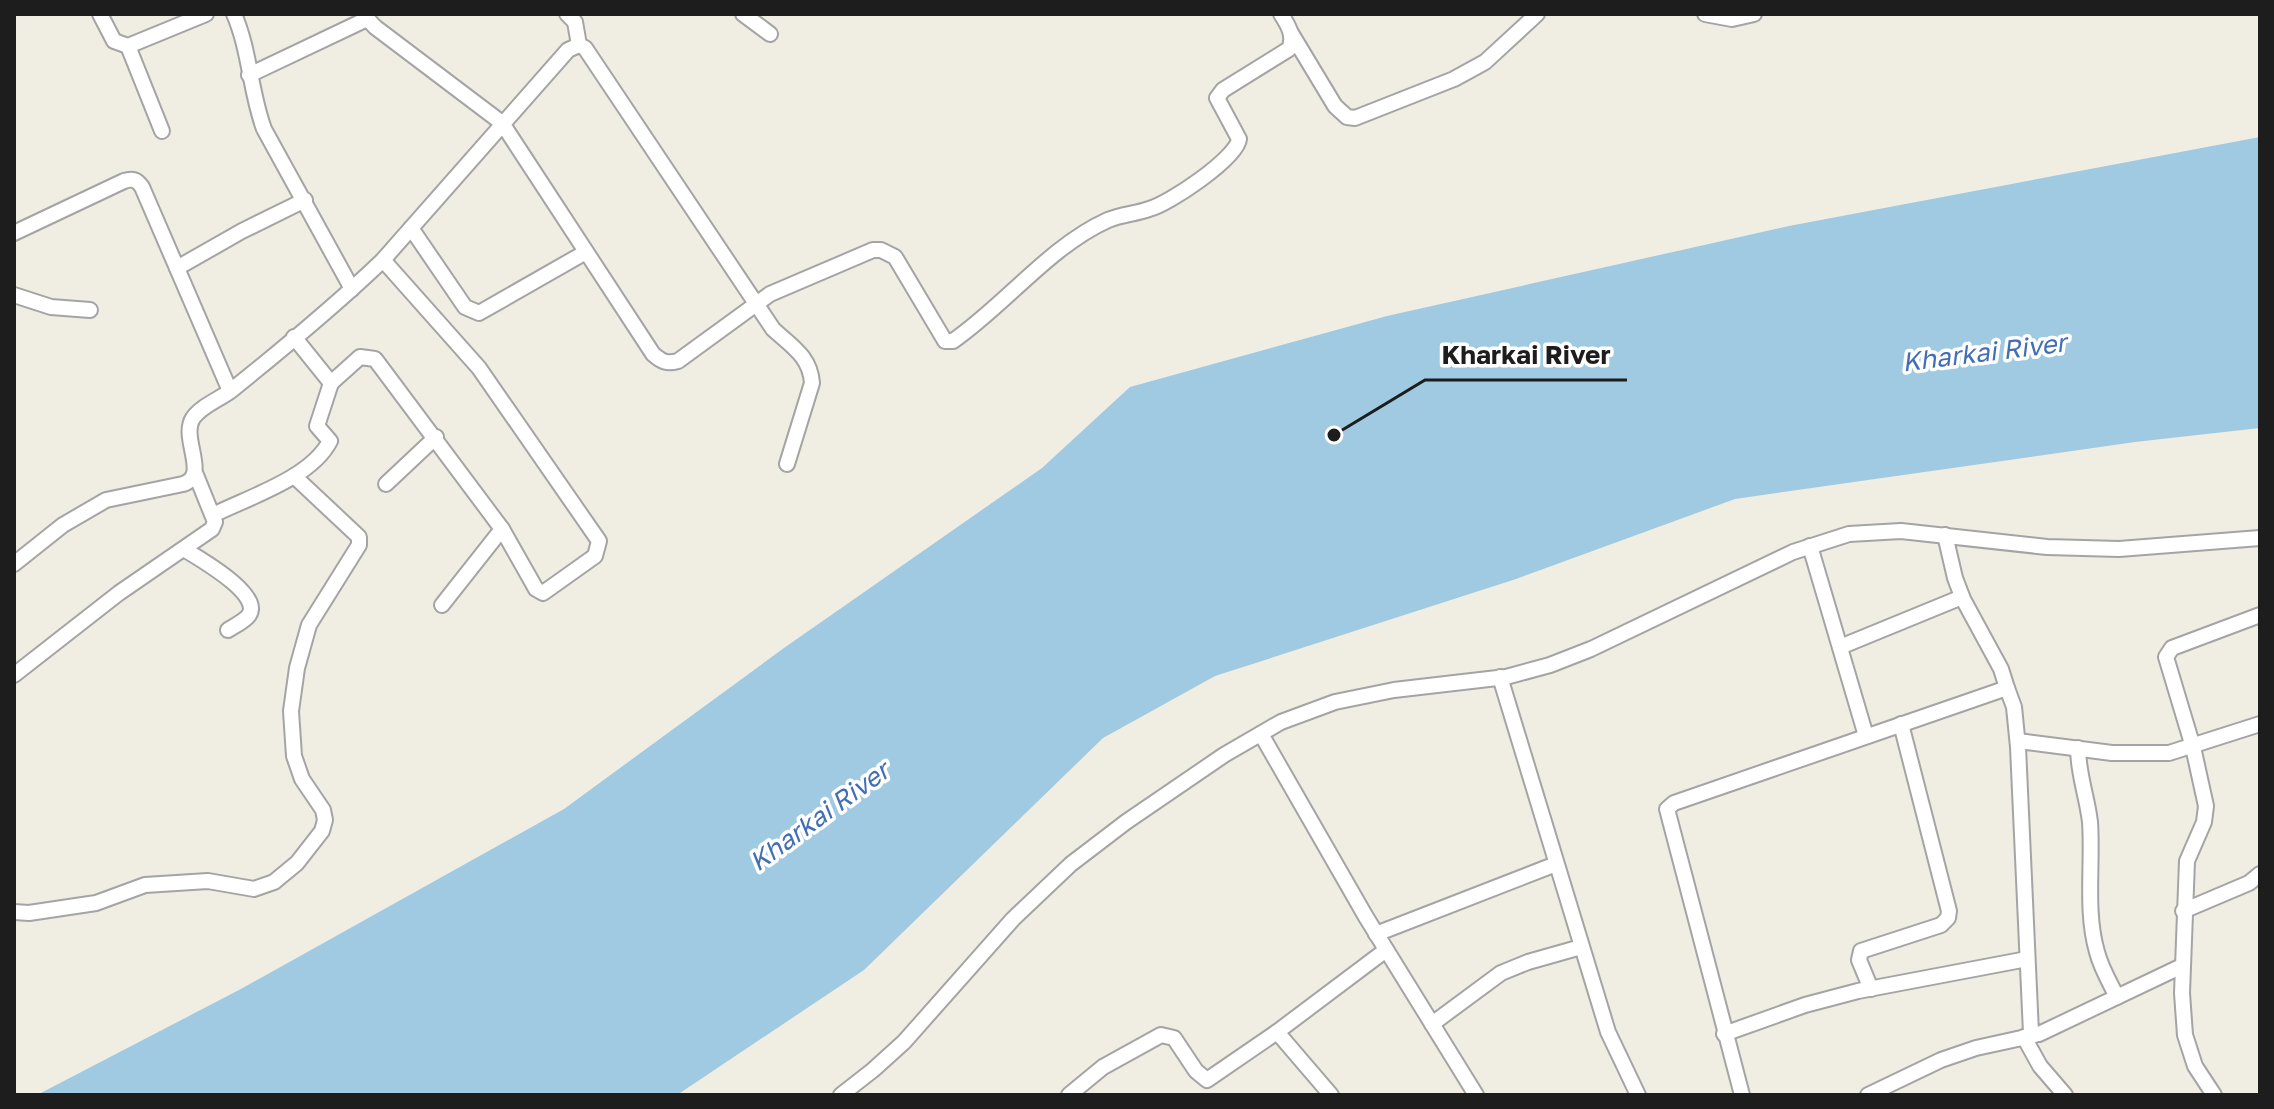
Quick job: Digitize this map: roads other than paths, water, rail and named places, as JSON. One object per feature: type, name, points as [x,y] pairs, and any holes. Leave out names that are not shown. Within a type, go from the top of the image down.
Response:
[{"type":"street","points":[[100,14],[114,41],[128,46],[206,14]]},
{"type":"street","points":[[234,14],[247,52],[253,101],[264,129],[352,289]]},
{"type":"street","points":[[567,14],[575,22],[579,45]]},
{"type":"street","points":[[743,14],[770,34]]},
{"type":"street","points":[[1281,14],[1335,106],[1347,117],[1355,118],[1454,79],[1485,62],[1535,15]]},
{"type":"street","points":[[1705,14],[1732,19],[1754,14]]},
{"type":"street","points":[[249,75],[365,17],[502,123],[653,354],[662,362],[670,363],[678,361],[784,286],[873,250],[881,250],[895,257],[945,341],[953,341],[1082,235],[1119,216],[1165,203],[1232,153],[1239,139],[1218,103],[1219,93],[1282,56],[1292,42],[1291,33]]},
{"type":"street","points":[[14,675],[119,593],[212,529],[215,522],[196,475],[191,445],[191,424],[199,412],[230,391],[383,260],[568,50],[579,45]]},
{"type":"street","points":[[579,45],[585,48],[773,329],[797,350],[811,370],[812,383],[787,464]]},
{"type":"street","points":[[128,46],[162,131]]},
{"type":"street","points":[[14,233],[130,179],[137,181],[230,391]]},
{"type":"street","points":[[177,268],[305,200]]},
{"type":"street","points":[[411,228],[465,307],[479,313],[586,252]]},
{"type":"street","points":[[213,515],[294,476],[322,456],[330,441],[317,426],[331,383],[360,357],[375,359],[436,437],[502,529],[536,589],[543,593],[590,561],[599,549],[599,541],[479,368],[383,260]]},
{"type":"street","points":[[14,295],[51,307],[90,310]]},
{"type":"street","points":[[294,337],[331,383]]},
{"type":"street","points":[[386,484],[436,437]]},
{"type":"street","points":[[14,564],[63,525],[106,500],[183,484],[193,480],[196,475]]},
{"type":"street","points":[[14,912],[29,913],[96,903],[145,885],[208,881],[254,889],[286,875],[322,831],[325,820],[323,810],[302,779],[294,756],[291,711],[302,646],[309,625],[359,545],[359,537],[294,476]]},
{"type":"street","points":[[442,605],[502,529]]},
{"type":"street","points":[[841,1095],[904,1042],[1013,919],[1071,864],[1224,755],[1281,722],[1335,702],[1394,690],[1500,677],[1550,665],[1591,649],[1793,552],[1849,534],[1901,531],[2047,547],[2119,549],[2260,538]]},
{"type":"street","points":[[1945,535],[1962,597],[2001,669],[2014,707],[2030,1036],[2040,1066],[2065,1095]]},
{"type":"street","points":[[1810,546],[1866,736]]},
{"type":"street","points":[[184,549],[228,577],[246,596],[251,609],[249,616],[228,630]]},
{"type":"street","points":[[1840,647],[1962,597]]},
{"type":"street","points":[[2206,1092],[2185,1035],[2182,966],[2187,861],[2204,822],[2206,806],[2193,747],[2166,663],[2167,651],[2260,615]]},
{"type":"street","points":[[1500,677],[1608,1032],[1638,1095]]},
{"type":"street","points":[[1742,1095],[1667,809],[1674,803],[2007,688]]},
{"type":"street","points":[[1871,989],[1859,960],[1861,951],[1941,925],[1948,918],[1949,911],[1901,724]]},
{"type":"street","points":[[2018,741],[2139,755],[2169,753],[2260,724]]},
{"type":"street","points":[[1261,734],[1376,934],[1476,1095]]},
{"type":"street","points":[[2078,748],[2078,768],[2090,824],[2093,934],[2101,966],[2117,997]]},
{"type":"street","points":[[1376,934],[1556,864]]},
{"type":"street","points":[[2183,911],[2249,883],[2260,874]]},
{"type":"street","points":[[1432,1024],[1501,973],[1581,947]]},
{"type":"street","points":[[1069,1095],[1103,1067],[1161,1035],[1174,1038],[1196,1071],[1207,1080],[1386,950]]},
{"type":"street","points":[[1724,1034],[1805,1005],[2027,959]]},
{"type":"street","points":[[1868,1095],[1941,1060],[1976,1048],[2030,1036],[2182,966]]},
{"type":"street","points":[[1277,1032],[1331,1095]]},
{"type":"water","points":[[2260,137],[2260,428],[2135,442],[1735,499],[1516,579],[1215,676],[1103,738],[864,970],[677,1095],[37,1095],[239,990],[564,809],[784,648],[1042,468],[1130,387],[1387,316],[1789,226]]},
{"type":"place","name":"Kharkai River","points":[[1334,435]]}]
